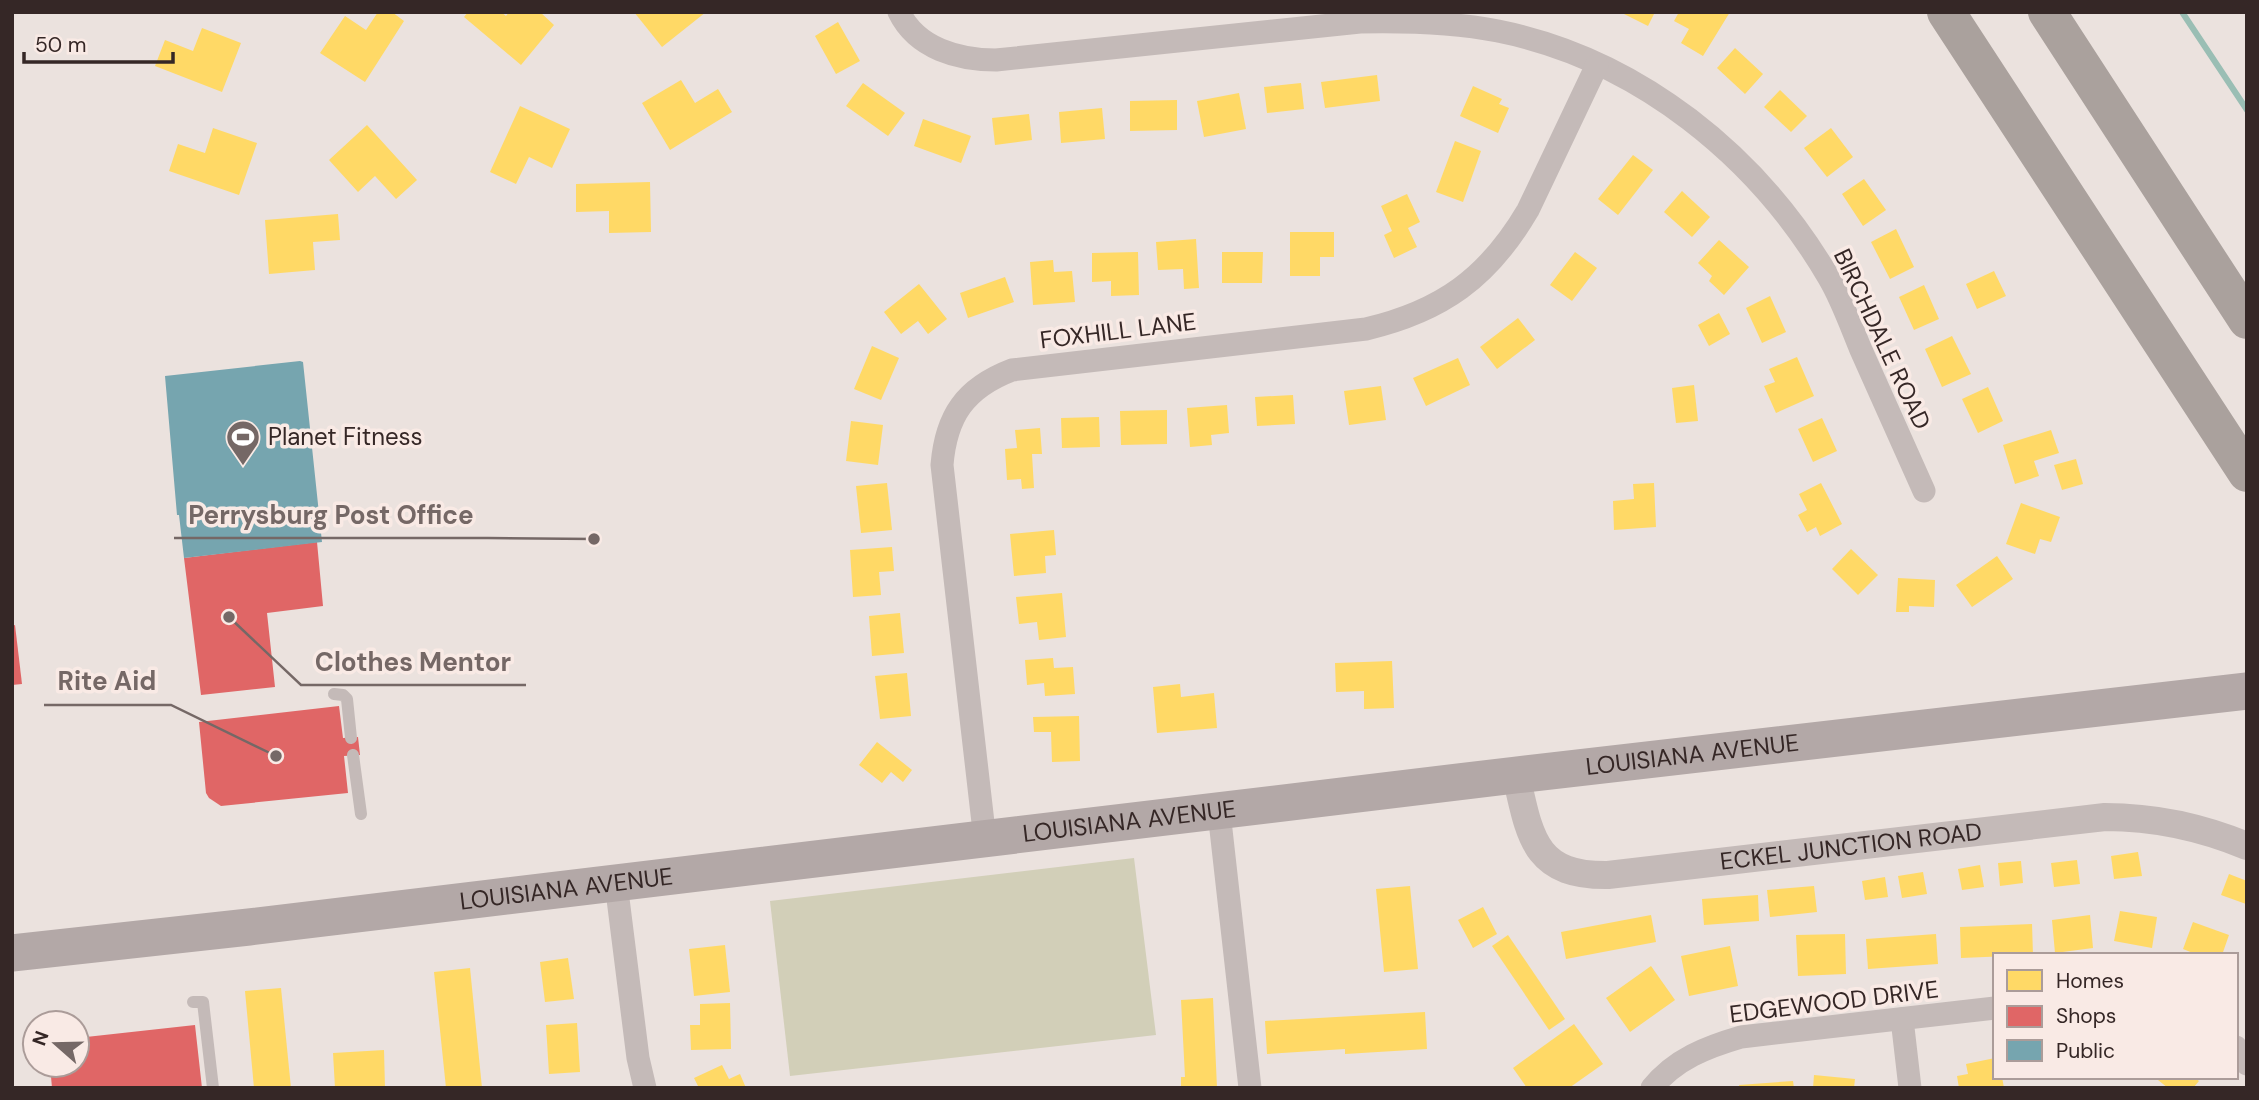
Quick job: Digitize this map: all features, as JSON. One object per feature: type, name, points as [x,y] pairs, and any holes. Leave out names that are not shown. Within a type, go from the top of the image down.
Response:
[{"type":"highway","points":[[1946,12],[2247,473]]},
{"type":"highway","points":[[2047,12],[2247,320]]},
{"type":"main road","name":"LOUISIANA AVENUE","points":[[12,953],[2247,691]]},
{"type":"street","name":"BIRCHDALE ROAD","points":[[899,12],[910,30],[928,44],[944,52],[976,60],[1360,22],[1498,21],[1597,65],[1636,84],[1675,108],[1719,143],[1775,199],[1802,235],[1830,280],[1924,491]]},
{"type":"street","name":"FOXHILL LANE","points":[[985,840],[942,465],[949,425],[958,408],[982,384],[1012,370],[1366,329],[1409,317],[1435,306],[1477,275],[1498,255],[1514,233],[1528,211],[1597,65]]},
{"type":"street","name":"ECKEL JUNCTION ROAD","points":[[1517,775],[1526,819],[1542,854],[1568,872],[1585,876],[2105,817],[2137,817],[2172,822],[2211,832],[2247,846]]},
{"type":"street","points":[[1219,812],[1250,1088]]},
{"type":"street","points":[[616,883],[638,1058],[645,1088]]},
{"type":"street","name":"EDGEWOOD DRIVE","points":[[1652,1088],[1663,1075],[1686,1058],[1722,1043],[1771,1032],[1993,1008]]},
{"type":"street","points":[[1902,1019],[1910,1088]]},
{"type":"lane","points":[[334,694],[343,695],[347,699],[351,738]]},
{"type":"lane","points":[[353,755],[361,814]]},
{"type":"lane","points":[[192,1002],[203,1002],[213,1088]]},
{"type":"shaded area","points":[[1134,858],[1156,1035],[790,1076],[770,901]]},
{"type":"building: Homes","points":[[378,12],[392,12],[404,21],[365,82],[320,53],[345,16],[366,30]]},
{"type":"building: Homes","points":[[468,12],[501,12],[506,16],[509,12],[540,12],[554,25],[521,65],[464,17]]},
{"type":"building: Homes","points":[[634,12],[706,12],[662,47]]},
{"type":"building: Homes","points":[[1620,12],[1655,12],[1648,26]]},
{"type":"building: Homes","points":[[1679,12],[1730,12],[1703,56],[1681,43],[1689,29],[1674,21]]},
{"type":"building: Homes","points":[[838,22],[860,61],[836,74],[815,36]]},
{"type":"building: Homes","points":[[202,28],[241,43],[222,92],[155,66],[165,40],[193,51]]},
{"type":"building: Homes","points":[[1735,48],[1763,74],[1745,94],[1717,68]]},
{"type":"building: Homes","points":[[1377,75],[1380,101],[1325,108],[1321,82]]},
{"type":"building: Homes","points":[[681,80],[695,103],[718,89],[732,112],[670,150],[642,103]]},
{"type":"building: Homes","points":[[863,83],[905,113],[888,136],[846,106]]},
{"type":"building: Homes","points":[[1301,83],[1304,109],[1267,113],[1264,87]]},
{"type":"building: Homes","points":[[1473,86],[1502,99],[1499,104],[1509,108],[1498,133],[1460,116]]},
{"type":"building: Homes","points":[[1780,90],[1807,116],[1791,132],[1764,107]]},
{"type":"building: Homes","points":[[1239,93],[1246,129],[1204,137],[1197,101]]},
{"type":"building: Homes","points":[[1177,100],[1177,130],[1130,131],[1130,101]]},
{"type":"building: Homes","points":[[520,106],[570,129],[552,168],[529,157],[516,184],[490,172]]},
{"type":"building: Homes","points":[[1102,108],[1105,139],[1061,143],[1059,112]]},
{"type":"building: Homes","points":[[1029,114],[1032,140],[995,145],[992,118]]},
{"type":"building: Homes","points":[[923,119],[971,136],[961,163],[914,146]]},
{"type":"building: Homes","points":[[367,125],[417,180],[396,199],[375,176],[358,192],[329,160]]},
{"type":"building: Homes","points":[[213,128],[257,143],[239,195],[169,171],[178,144],[205,153]]},
{"type":"building: Homes","points":[[1831,128],[1853,157],[1827,177],[1804,148]]},
{"type":"building: Homes","points":[[1455,141],[1481,151],[1463,202],[1436,192]]},
{"type":"building: Homes","points":[[1633,155],[1653,170],[1618,215],[1598,199]]},
{"type":"building: Homes","points":[[1864,179],[1886,210],[1863,226],[1842,194]]},
{"type":"building: Homes","points":[[650,182],[651,232],[609,233],[609,211],[576,212],[576,184]]},
{"type":"building: Homes","points":[[1682,191],[1710,217],[1692,237],[1664,212]]},
{"type":"building: Homes","points":[[1407,194],[1420,222],[1408,228],[1417,247],[1394,258],[1384,235],[1392,231],[1381,206]]},
{"type":"building: Homes","points":[[338,214],[340,240],[313,242],[315,270],[269,274],[265,220]]},
{"type":"building: Homes","points":[[1896,229],[1914,267],[1890,279],[1871,242]]},
{"type":"building: Homes","points":[[1290,232],[1334,232],[1334,257],[1320,257],[1320,276],[1290,276]]},
{"type":"building: Homes","points":[[1196,239],[1199,288],[1184,289],[1183,269],[1158,270],[1156,242]]},
{"type":"building: Homes","points":[[1719,240],[1749,267],[1724,295],[1709,281],[1712,276],[1698,263]]},
{"type":"building: Homes","points":[[1138,252],[1139,295],[1111,296],[1111,281],[1092,282],[1092,253]]},
{"type":"building: Homes","points":[[1222,252],[1263,252],[1262,283],[1222,283]]},
{"type":"building: Homes","points":[[1575,252],[1597,268],[1572,301],[1550,285]]},
{"type":"building: Homes","points":[[1053,260],[1054,272],[1072,271],[1075,302],[1033,305],[1030,262]]},
{"type":"building: Homes","points":[[1994,271],[2006,296],[1977,309],[1966,284]]},
{"type":"building: Homes","points":[[1005,277],[1014,302],[968,318],[960,293]]},
{"type":"building: Homes","points":[[919,284],[947,319],[928,334],[918,321],[901,334],[884,312]]},
{"type":"building: Homes","points":[[1924,285],[1939,319],[1914,330],[1899,297]]},
{"type":"building: Homes","points":[[1770,296],[1786,332],[1762,343],[1746,308]]},
{"type":"building: Homes","points":[[1719,313],[1730,334],[1709,346],[1698,325]]},
{"type":"building: Homes","points":[[1518,318],[1535,340],[1497,369],[1480,347]]},
{"type":"building: Homes","points":[[1952,336],[1971,374],[1942,387],[1925,349]]},
{"type":"building: Homes","points":[[872,346],[899,358],[881,400],[854,389]]},
{"type":"building: Homes","points":[[1797,357],[1814,396],[1776,413],[1764,386],[1775,382],[1769,369]]},
{"type":"building: Homes","points":[[1458,358],[1470,385],[1426,406],[1413,378]]},
{"type":"building: Homes","points":[[1694,385],[1698,421],[1676,423],[1672,388]]},
{"type":"building: Homes","points":[[1381,386],[1386,420],[1349,425],[1344,391]]},
{"type":"building: Homes","points":[[1988,387],[2003,421],[1978,433],[1962,399]]},
{"type":"building: Homes","points":[[1293,395],[1295,424],[1257,426],[1255,397]]},
{"type":"building: Homes","points":[[1227,405],[1229,433],[1211,435],[1212,445],[1190,447],[1187,408]]},
{"type":"building: Homes","points":[[1167,410],[1167,444],[1121,445],[1120,411]]},
{"type":"building: Homes","points":[[1099,417],[1100,447],[1062,448],[1061,418]]},
{"type":"building: Homes","points":[[1822,418],[1837,451],[1813,462],[1798,429]]},
{"type":"building: Homes","points":[[851,421],[883,425],[878,465],[846,461]]},
{"type":"building: Homes","points":[[1040,428],[1042,454],[1032,454],[1034,488],[1022,489],[1021,479],[1007,480],[1005,449],[1017,448],[1015,430]]},
{"type":"building: Homes","points":[[2051,430],[2059,453],[2034,461],[2039,476],[2015,484],[2003,445]]},
{"type":"building: Homes","points":[[2076,459],[2083,484],[2062,490],[2054,465]]},
{"type":"building: Homes","points":[[887,483],[892,530],[861,533],[856,486]]},
{"type":"building: Homes","points":[[1654,483],[1656,527],[1614,530],[1613,501],[1634,499],[1633,484]]},
{"type":"building: Homes","points":[[1821,483],[1842,524],[1820,536],[1816,527],[1807,532],[1798,515],[1807,510],[1799,494]]},
{"type":"building: Homes","points":[[2021,503],[2060,517],[2051,542],[2040,539],[2035,554],[2006,544]]},
{"type":"building: Homes","points":[[1054,530],[1056,555],[1045,556],[1046,573],[1014,576],[1010,534]]},
{"type":"building: Homes","points":[[892,547],[894,571],[879,572],[881,595],[853,597],[850,550]]},
{"type":"building: Homes","points":[[1851,549],[1878,575],[1858,595],[1832,569]]},
{"type":"building: Homes","points":[[1997,556],[2013,579],[1972,607],[1956,585]]},
{"type":"building: Homes","points":[[1898,578],[1935,580],[1934,607],[1909,606],[1909,612],[1896,612]]},
{"type":"building: Homes","points":[[1062,593],[1066,637],[1039,640],[1037,622],[1019,624],[1016,597]]},
{"type":"building: Homes","points":[[900,613],[904,653],[872,656],[869,616]]},
{"type":"building: Homes","points":[[1053,658],[1054,668],[1073,667],[1075,694],[1045,696],[1044,683],[1027,685],[1025,660]]},
{"type":"building: Homes","points":[[1392,661],[1394,708],[1364,709],[1364,691],[1336,692],[1335,663]]},
{"type":"building: Homes","points":[[907,673],[911,716],[880,719],[875,676]]},
{"type":"building: Homes","points":[[1180,684],[1181,697],[1214,693],[1217,728],[1157,733],[1153,687]]},
{"type":"building: Homes","points":[[1079,716],[1080,761],[1052,762],[1051,732],[1034,732],[1033,717]]},
{"type":"building: Homes","points":[[877,742],[912,770],[903,782],[891,772],[882,783],[859,765]]},
{"type":"building: Homes","points":[[2138,852],[2142,876],[2114,879],[2111,856]]},
{"type":"building: Homes","points":[[2077,860],[2080,884],[2054,887],[2051,863]]},
{"type":"building: Homes","points":[[2021,861],[2023,883],[2000,886],[1998,863]]},
{"type":"building: Homes","points":[[1980,865],[1984,887],[1962,890],[1958,869]]},
{"type":"building: Homes","points":[[1923,872],[1927,894],[1902,898],[1898,876]]},
{"type":"building: Homes","points":[[2229,874],[2247,881],[2246,904],[2221,895]]},
{"type":"building: Homes","points":[[1885,877],[1888,897],[1865,900],[1862,881]]},
{"type":"building: Homes","points":[[1410,886],[1418,969],[1384,972],[1376,889]]},
{"type":"building: Homes","points":[[1814,886],[1817,912],[1770,917],[1767,890]]},
{"type":"building: Homes","points":[[1758,895],[1759,921],[1704,925],[1702,899]]},
{"type":"building: Homes","points":[[1483,907],[1497,934],[1473,948],[1458,920]]},
{"type":"building: Homes","points":[[2120,911],[2157,917],[2152,948],[2114,941]]},
{"type":"building: Homes","points":[[1651,915],[1656,942],[1566,959],[1561,932]]},
{"type":"building: Homes","points":[[2090,915],[2093,948],[2055,953],[2052,920]]},
{"type":"building: Homes","points":[[2193,922],[2229,935],[2223,953],[2193,953],[2183,949]]},
{"type":"building: Homes","points":[[2032,924],[2033,953],[1993,953],[1993,957],[1961,958],[1960,927]]},
{"type":"building: Homes","points":[[1845,934],[1846,974],[1798,976],[1796,935]]},
{"type":"building: Homes","points":[[1936,934],[1938,964],[1868,969],[1866,939]]},
{"type":"building: Homes","points":[[1508,935],[1565,1019],[1549,1030],[1492,946]]},
{"type":"building: Homes","points":[[725,945],[730,992],[694,996],[689,949]]},
{"type":"building: Homes","points":[[1730,946],[1738,986],[1689,996],[1681,956]]},
{"type":"building: Homes","points":[[568,958],[574,999],[545,1002],[540,962]]},
{"type":"building: Homes","points":[[1651,966],[1675,1000],[1630,1032],[1606,998]]},
{"type":"building: Homes","points":[[470,968],[482,1088],[446,1088],[434,972]]},
{"type":"building: Homes","points":[[281,988],[291,1088],[254,1088],[245,991]]},
{"type":"building: Homes","points":[[1213,998],[1217,1088],[1181,1088],[1181,1077],[1185,1077],[1181,1000]]},
{"type":"building: Homes","points":[[730,1003],[731,1049],[691,1050],[690,1025],[700,1025],[700,1004]]},
{"type":"building: Homes","points":[[1425,1012],[1427,1049],[1345,1054],[1345,1049],[1267,1054],[1265,1021]]},
{"type":"building: Homes","points":[[577,1023],[580,1072],[549,1074],[546,1025]]},
{"type":"building: Homes","points":[[1574,1024],[1603,1064],[1569,1088],[1527,1088],[1513,1068]]},
{"type":"building: Homes","points":[[384,1050],[385,1088],[335,1088],[333,1053]]},
{"type":"building: Homes","points":[[1993,1058],[1993,1079],[2002,1079],[2004,1088],[1959,1088],[1957,1076],[1968,1074],[1966,1064]]},
{"type":"building: Homes","points":[[722,1065],[729,1079],[740,1074],[746,1088],[699,1088],[694,1078]]},
{"type":"building: Homes","points":[[1814,1075],[1855,1079],[1854,1088],[1813,1088]]},
{"type":"building: Homes","points":[[2158,1080],[2199,1081],[2193,1088],[2168,1088]]},
{"type":"building: Homes","points":[[1793,1081],[1794,1088],[1740,1088],[1739,1085]]},
{"type":"building: Shops","points":[[317,542],[323,606],[267,613],[275,687],[201,695],[184,558]]},
{"type":"building: Shops","points":[[15,625],[22,684],[12,685],[12,626]]},
{"type":"building: Shops","points":[[339,706],[343,738],[358,737],[360,755],[344,756],[348,793],[221,806],[209,798],[206,793],[199,722]]},
{"type":"building: Shops","points":[[195,1025],[202,1088],[52,1088],[51,1079],[91,1079],[91,1036]]},
{"type":"building: Public","name":"Planet Fitness","points":[[303,362],[322,542],[184,558],[177,515],[165,376]]},
{"type":"waterway","points":[[2182,12],[2247,110]]},
{"type":"place","name":"Planet Fitness","points":[[243,467]]},
{"type":"place","name":"Perrysburg Post Office","points":[[594,539]]},
{"type":"place","name":"Clothes Mentor","points":[[229,617]]},
{"type":"place","name":"Rite Aid","points":[[276,756]]}]
